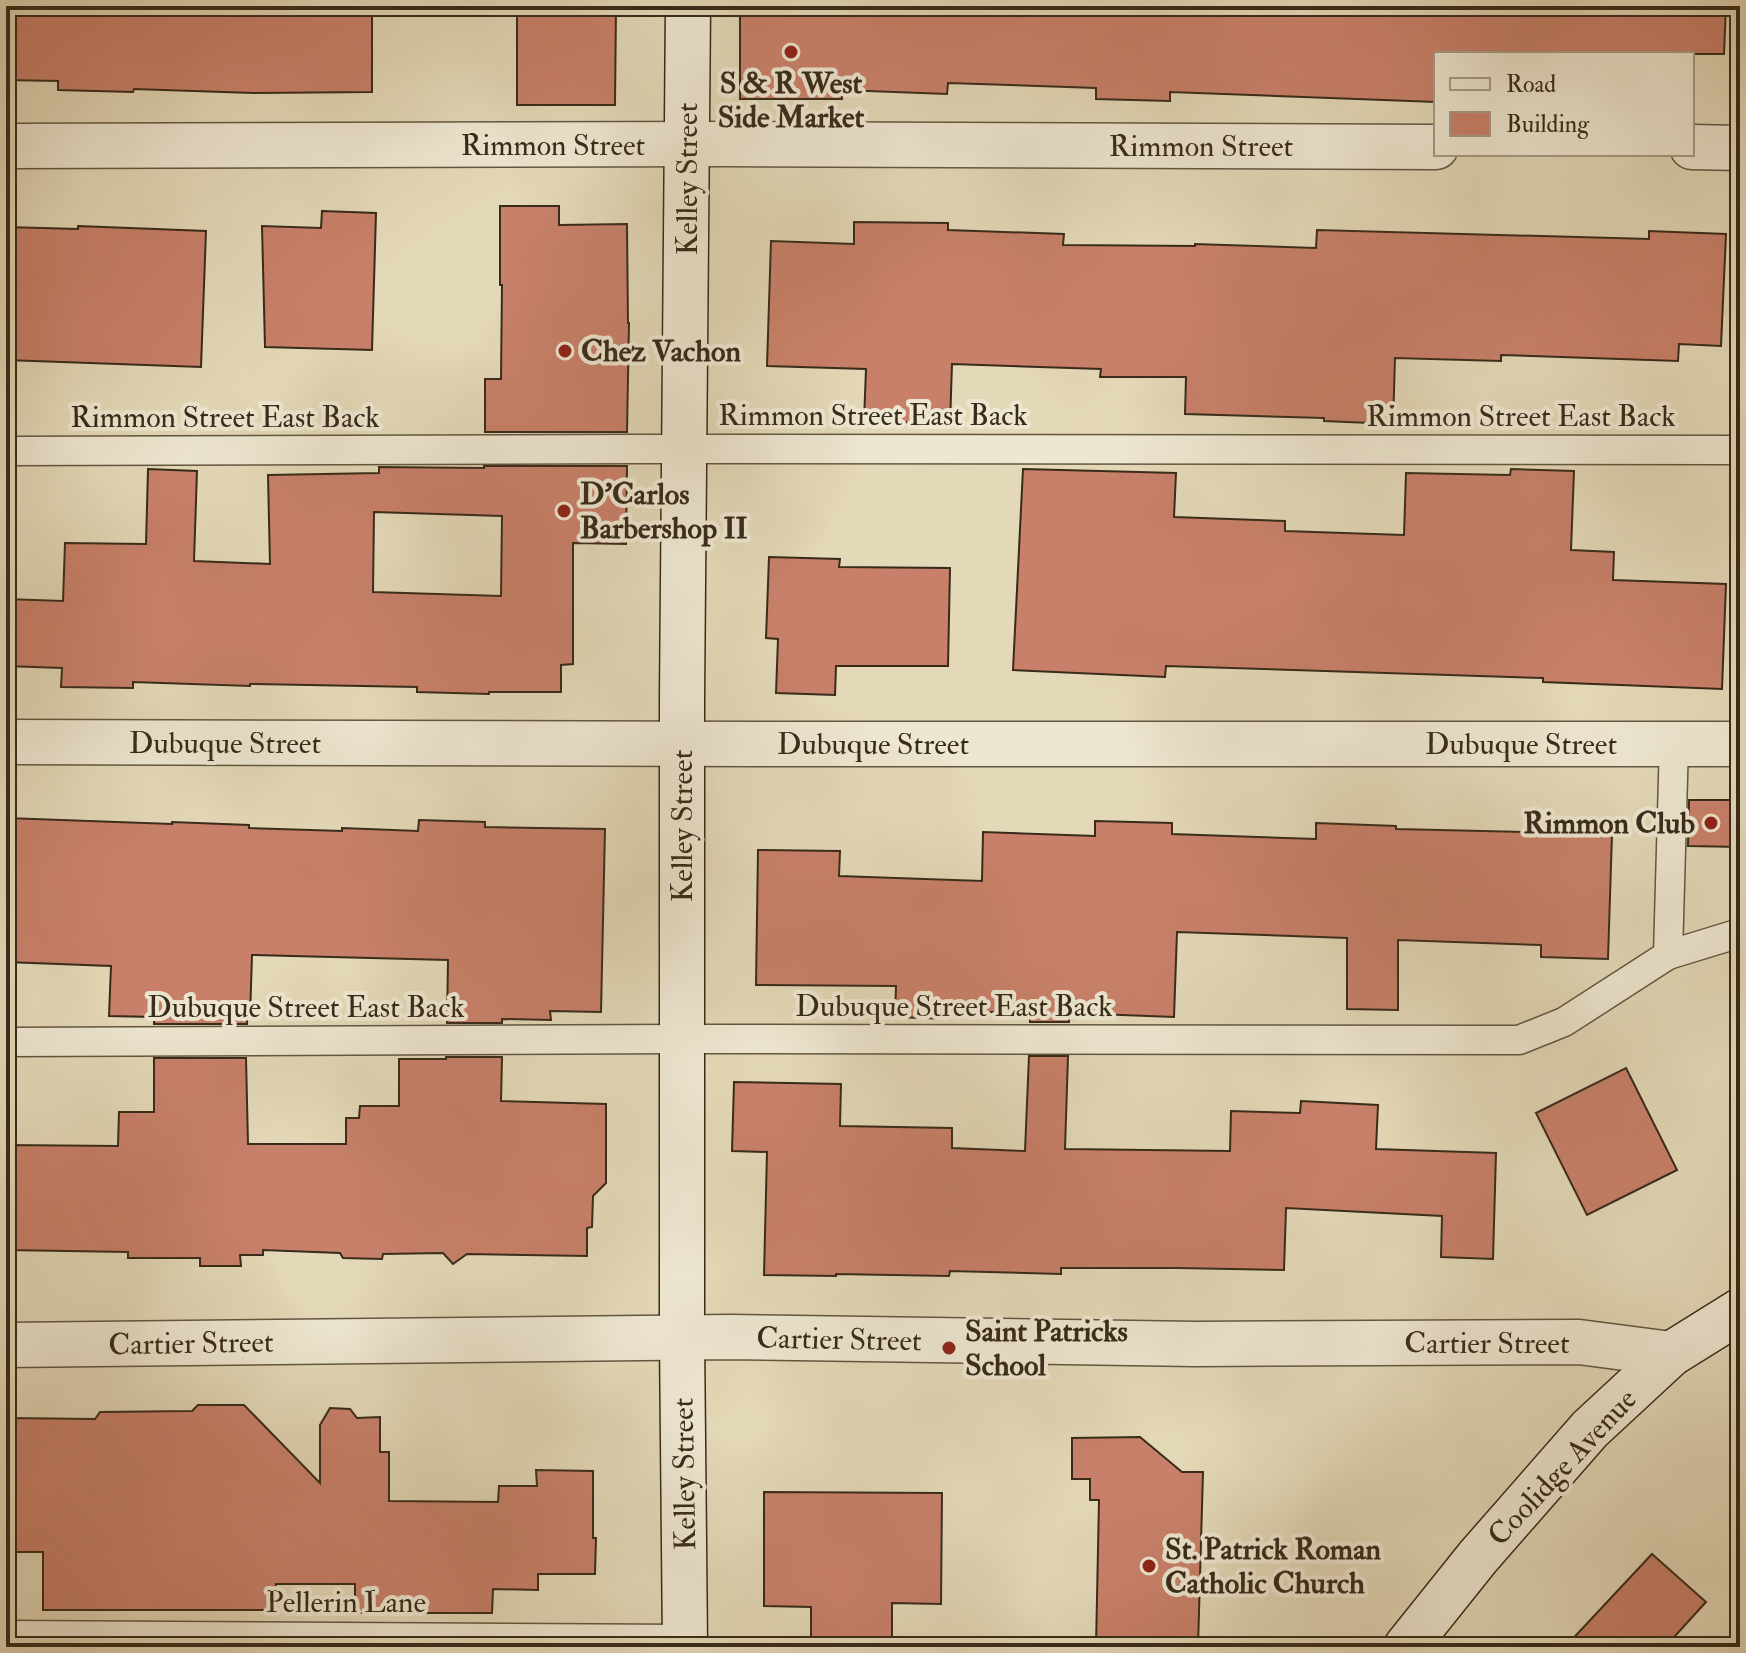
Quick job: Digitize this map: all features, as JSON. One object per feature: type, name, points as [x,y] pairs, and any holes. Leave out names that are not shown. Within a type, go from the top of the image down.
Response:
[{"type":"street","name":"Kelley Street","points":[[685,1643],[682,744],[688,6]]},
{"type":"street","name":"Rimmon Street","points":[[6,146],[687,144],[1434,147]]},
{"type":"street","points":[[1694,147],[1740,148]]},
{"type":"street","name":"Dubuque Street","points":[[6,742],[1740,744]]},
{"type":"street","name":"Coolidge Avenue","points":[[1406,1647],[1478,1557],[1590,1429],[1671,1354],[1740,1311]]},
{"type":"street","name":"Cartier Street","points":[[6,1345],[682,1338],[1196,1344],[1579,1342],[1671,1354]]},
{"type":"lane","name":"Rimmon Street East Back","points":[[6,451],[1740,450]]},
{"type":"lane","points":[[1668,955],[1674,743]]},
{"type":"lane","name":"Dubuque Street East Back","points":[[6,1042],[1519,1040],[1564,1022],[1668,955],[1740,933]]},
{"type":"lane","name":"Pellerin Lane","points":[[6,1635],[685,1643]]},
{"type":"building","points":[[6,6],[372,6],[372,92],[58,90],[58,81],[6,80]]},
{"type":"building","points":[[517,6],[616,6],[615,105],[517,105]]},
{"type":"building","points":[[740,6],[1726,6],[1724,54],[1434,52],[1434,102],[1170,92],[1170,101],[1096,99],[1096,88],[948,83],[947,94],[842,90],[842,99],[740,99]]},
{"type":"building","points":[[500,206],[559,206],[559,225],[627,224],[627,432],[485,432],[485,379],[501,379]]},
{"type":"building","points":[[322,211],[376,213],[372,350],[265,347],[262,226],[321,228]]},
{"type":"building","points":[[854,222],[948,223],[948,230],[1064,234],[1063,245],[1195,244],[1316,248],[1317,230],[1649,239],[1649,231],[1726,234],[1721,346],[1679,344],[1678,361],[1501,355],[1501,361],[1395,358],[1393,424],[1324,421],[1324,418],[1185,414],[1186,377],[1100,377],[1101,369],[952,364],[950,424],[864,421],[866,369],[767,366],[771,241],[854,244]]},
{"type":"building","points":[[78,226],[206,231],[201,367],[6,360],[6,227],[78,229]]},
{"type":"building","points":[[627,466],[626,544],[573,543],[573,664],[561,665],[561,692],[489,694],[417,692],[417,687],[133,682],[133,688],[61,687],[62,668],[6,666],[6,599],[63,601],[65,543],[146,544],[148,469],[197,471],[194,561],[270,564],[268,475],[379,473],[379,467]],"holes":[[[374,512],[502,516],[501,596],[373,592]]]},
{"type":"building","points":[[1023,469],[1176,473],[1174,517],[1285,521],[1285,531],[1404,535],[1406,473],[1510,475],[1511,469],[1574,471],[1571,550],[1614,552],[1613,580],[1726,584],[1722,689],[1543,682],[1543,678],[1166,666],[1165,677],[1013,670]]},
{"type":"building","points":[[769,557],[840,559],[839,567],[950,568],[948,666],[836,666],[835,695],[776,693],[778,639],[766,638]]},
{"type":"building","name":"Rimmon Club","points":[[1689,800],[1740,800],[1740,847],[1688,846]]},
{"type":"building","points":[[6,818],[172,822],[342,831],[342,828],[418,831],[419,820],[485,822],[485,827],[605,829],[601,1012],[550,1011],[551,1020],[502,1019],[502,1023],[447,1023],[448,960],[252,955],[250,1018],[247,1018],[247,1024],[154,1024],[154,1017],[109,1016],[111,966],[6,962]]},
{"type":"building","points":[[1095,821],[1172,823],[1172,834],[1316,839],[1316,823],[1396,826],[1396,829],[1612,834],[1608,959],[1541,957],[1541,945],[1398,940],[1398,1010],[1347,1009],[1347,938],[1177,932],[1174,1017],[1069,1013],[1069,1022],[1030,1022],[1030,1013],[951,1011],[950,1019],[895,1017],[896,986],[756,985],[758,850],[840,851],[839,876],[982,881],[983,832],[1095,836]]},
{"type":"building","points":[[1029,1056],[1068,1056],[1065,1149],[1230,1151],[1231,1111],[1300,1113],[1301,1101],[1378,1105],[1376,1149],[1496,1153],[1493,1259],[1441,1257],[1442,1216],[1286,1208],[1284,1270],[1061,1268],[1061,1274],[950,1271],[949,1276],[764,1275],[767,1152],[732,1151],[734,1082],[841,1084],[840,1126],[952,1128],[952,1148],[1025,1151]]},
{"type":"building","points":[[502,1057],[501,1101],[606,1104],[606,1183],[593,1196],[592,1227],[587,1228],[587,1256],[467,1254],[453,1264],[443,1253],[383,1254],[382,1259],[343,1258],[340,1253],[263,1250],[263,1255],[240,1255],[241,1266],[200,1266],[200,1258],[128,1258],[128,1252],[6,1250],[6,1145],[118,1146],[119,1112],[154,1112],[154,1058],[246,1058],[248,1144],[346,1144],[346,1118],[359,1118],[360,1106],[399,1106],[399,1059]]},
{"type":"building","points":[[1626,1068],[1677,1170],[1587,1215],[1536,1113]]},
{"type":"building","points":[[198,1405],[244,1405],[320,1483],[320,1425],[330,1408],[350,1409],[357,1418],[380,1417],[380,1452],[389,1452],[389,1501],[498,1502],[499,1486],[537,1486],[536,1470],[593,1471],[595,1574],[538,1574],[538,1590],[493,1589],[492,1613],[355,1613],[355,1584],[276,1584],[275,1610],[43,1610],[43,1552],[6,1552],[6,1418],[95,1419],[100,1412],[192,1411]]},
{"type":"building","name":"St. Patrick Roman Catholic Church","points":[[1140,1437],[1182,1472],[1203,1472],[1198,1647],[1096,1647],[1099,1500],[1090,1500],[1090,1479],[1072,1479],[1072,1438]]},
{"type":"building","points":[[764,1492],[942,1493],[941,1604],[892,1603],[892,1640],[811,1640],[811,1607],[764,1606]]},
{"type":"building","points":[[1652,1554],[1706,1602],[1665,1647],[1565,1647]]},
{"type":"place","name":"S & R West Side Market","points":[[791,52]]},
{"type":"place","name":"Chez Vachon","points":[[565,351]]},
{"type":"place","name":"D'Carlos Barbershop II","points":[[564,511]]},
{"type":"place","name":"Rimmon Club","points":[[1711,823]]},
{"type":"place","name":"Saint Patricks School","points":[[949,1348]]},
{"type":"place","name":"St. Patrick Roman Catholic Church","points":[[1149,1566]]}]
